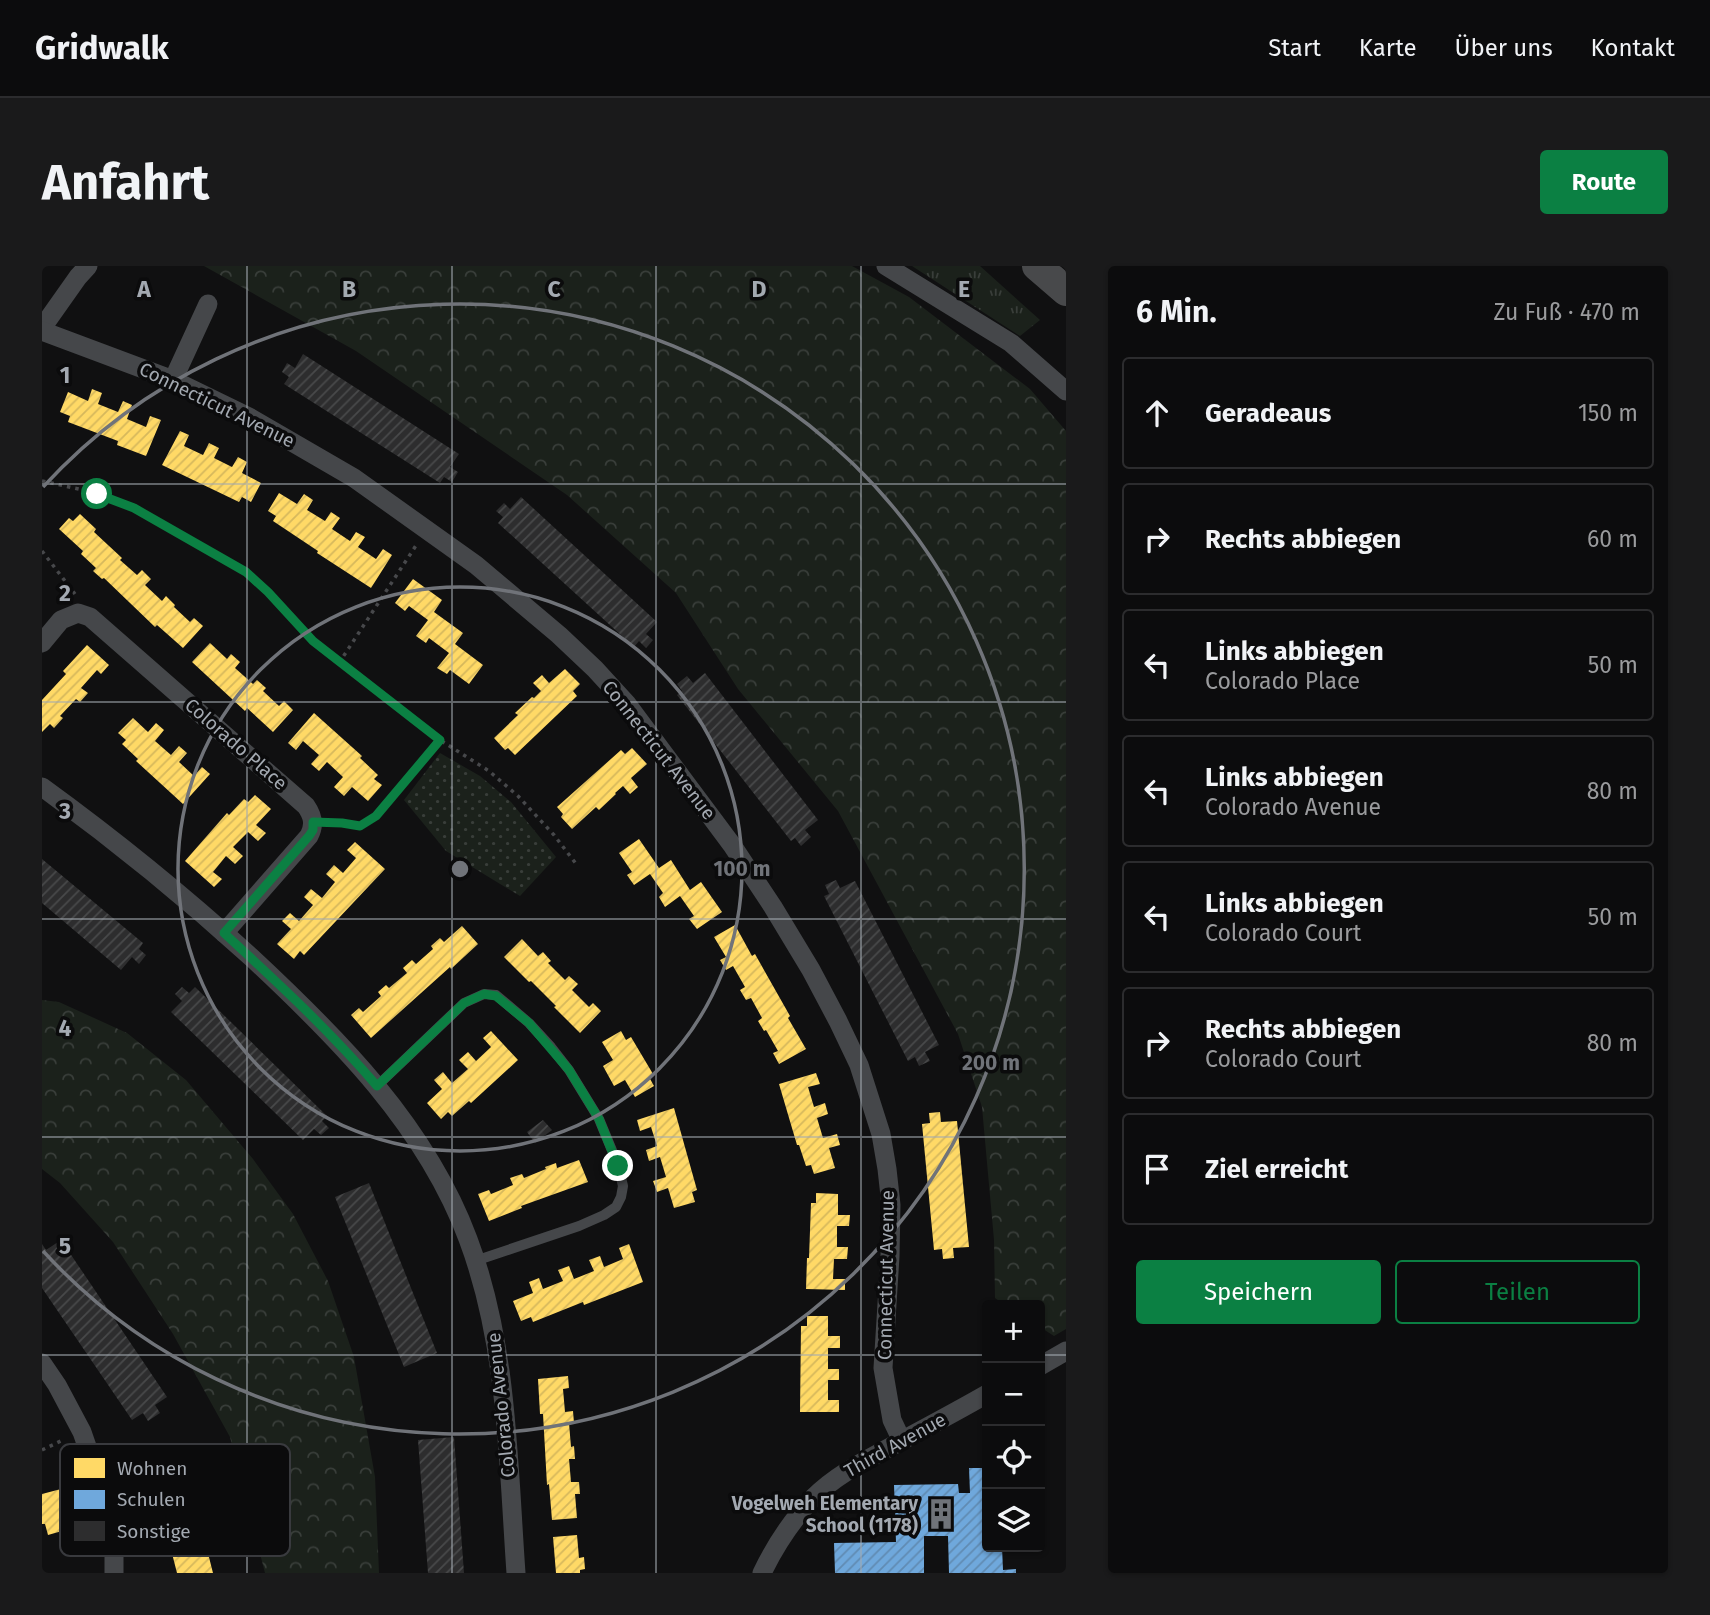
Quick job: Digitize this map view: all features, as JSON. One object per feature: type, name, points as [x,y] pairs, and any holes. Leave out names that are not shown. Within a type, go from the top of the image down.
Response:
[{"type":"main road","points":[[1037,266],[1066,291]]},
{"type":"street","points":[[42,329],[88,266]]},
{"type":"street","points":[[886,266],[1011,343],[1066,391]]},
{"type":"street","points":[[173,380],[208,304]]},
{"type":"street","name":"Connecticut Avenue","points":[[42,329],[173,380],[249,417],[354,478],[476,565],[559,635],[627,704],[753,876],[811,970],[859,1065],[881,1134],[887,1168],[891,1205],[890,1256],[883,1368],[892,1420],[902,1441]]},
{"type":"street","points":[[42,643],[61,620],[78,613]]},
{"type":"street","name":"Colorado Place","points":[[78,613],[90,617],[306,806],[313,822]]},
{"type":"street","name":"Colorado Avenue","points":[[42,787],[170,885],[294,997],[358,1064],[406,1123],[439,1178],[468,1239],[488,1310],[500,1371],[516,1573]]},
{"type":"street","points":[[224,933],[309,836],[313,830],[313,822]]},
{"type":"street","points":[[1045,1363],[1066,1351]]},
{"type":"street","points":[[42,1363],[57,1384],[86,1444]]},
{"type":"street","name":"Third Avenue","points":[[762,1573],[783,1536],[814,1498],[846,1471],[982,1397]]},
{"type":"lane","points":[[377,1086],[464,1003],[484,994],[496,996],[529,1023],[569,1070],[599,1119],[623,1186],[616,1207],[579,1226],[475,1261]]},
{"type":"path","points":[[42,481],[97,494],[134,508],[246,572],[313,641],[440,740],[489,771],[518,796],[577,865]]},
{"type":"path","points":[[340,663],[427,529]]},
{"type":"path","points":[[42,551],[75,595],[78,613]]},
{"type":"path","points":[[313,822],[360,826],[376,816],[440,740]]},
{"type":"green space","points":[[204,266],[852,266],[909,297],[1030,389],[1066,431],[1066,1329],[1054,1336],[1045,1330],[1045,1300],[995,1298],[994,1240],[982,1107],[958,1034],[838,811],[738,689],[676,593],[567,495],[356,351]]},
{"type":"green space","points":[[912,266],[980,266],[1040,320],[1020,336]]},
{"type":"green space","points":[[440,753],[480,776],[511,802],[556,857],[520,896],[446,851],[404,800]]},
{"type":"green space","points":[[42,1000],[59,1002],[127,1033],[186,1080],[253,1159],[293,1214],[328,1281],[354,1357],[375,1477],[379,1573],[265,1573],[261,1556],[290,1556],[290,1444],[232,1444],[173,1334],[113,1242],[60,1183],[42,1169]]},
{"type":"building: Wohnen","points":[[92,389],[102,393],[98,404],[118,412],[123,401],[132,405],[127,419],[146,427],[150,416],[161,420],[146,456],[117,445],[118,441],[68,422],[70,416],[60,412],[68,392],[88,401]]},
{"type":"building: Wohnen","points":[[180,431],[189,435],[184,446],[203,455],[209,443],[219,448],[214,458],[232,467],[238,457],[247,462],[242,473],[261,483],[251,502],[242,497],[239,502],[162,465]]},
{"type":"building: Wohnen","points":[[279,493],[297,504],[304,494],[313,500],[307,510],[325,521],[331,512],[340,518],[332,529],[350,541],[356,532],[365,537],[358,547],[376,559],[383,549],[392,555],[371,588],[273,521],[276,516],[268,511]]},
{"type":"building: Wohnen","points":[[80,514],[96,529],[94,532],[122,558],[120,560],[137,575],[142,570],[151,579],[145,585],[162,601],[166,596],[190,622],[194,618],[203,626],[183,648],[157,625],[155,627],[104,578],[93,571],[96,568],[81,554],[83,551],[59,529],[69,518],[73,521]]},
{"type":"building: Wohnen","points":[[413,579],[442,600],[434,612],[463,633],[455,644],[483,665],[469,684],[450,670],[447,674],[437,668],[449,653],[429,638],[426,643],[416,636],[428,620],[409,606],[405,611],[395,603]]},
{"type":"building: Wohnen","points":[[210,643],[227,659],[231,654],[240,662],[235,668],[253,684],[257,680],[266,688],[263,691],[279,706],[284,701],[293,710],[273,732],[247,708],[245,711],[192,662]]},
{"type":"building: Wohnen","points":[[87,645],[109,665],[101,674],[97,670],[81,688],[88,693],[80,702],[76,699],[60,716],[63,718],[54,728],[50,724],[42,732],[42,700],[66,674],[63,671]]},
{"type":"building: Wohnen","points":[[565,669],[580,684],[573,691],[577,696],[515,755],[508,748],[505,750],[494,738],[518,715],[515,713],[541,691],[533,683],[542,675],[549,683]]},
{"type":"building: Wohnen","points":[[314,713],[362,756],[360,758],[378,775],[374,779],[382,785],[368,801],[352,787],[344,796],[334,787],[343,777],[327,762],[319,771],[311,764],[319,755],[303,741],[296,750],[288,743]]},
{"type":"building: Wohnen","points":[[133,718],[148,732],[156,723],[164,730],[155,741],[171,755],[179,746],[187,753],[179,762],[194,776],[202,767],[210,774],[183,804],[136,761],[138,759],[122,744],[126,740],[118,733]]},
{"type":"building: Wohnen","points":[[632,748],[647,764],[631,778],[638,787],[630,794],[623,786],[599,810],[596,807],[572,829],[561,817],[563,814],[557,807],[621,750],[625,754]]},
{"type":"building: Wohnen","points":[[255,795],[271,809],[256,825],[266,833],[258,841],[248,832],[233,847],[243,856],[235,864],[226,856],[213,872],[222,879],[214,887],[185,861],[227,813],[229,815],[244,799],[248,802]]},
{"type":"building: Wohnen","points":[[639,839],[659,868],[671,860],[690,890],[701,882],[722,912],[697,929],[689,919],[694,916],[680,896],[665,907],[659,897],[663,893],[650,874],[634,885],[627,875],[632,872],[619,853]]},
{"type":"building: Wohnen","points":[[355,842],[385,869],[304,955],[300,951],[294,959],[277,944],[291,929],[282,921],[290,913],[299,921],[313,905],[304,897],[311,889],[322,898],[335,882],[326,874],[334,865],[343,873],[356,858],[347,850]]},
{"type":"building: Wohnen","points":[[735,925],[752,956],[755,954],[806,1049],[779,1064],[773,1053],[778,1051],[758,1021],[762,1018],[751,998],[746,1000],[740,990],[745,987],[733,966],[726,970],[720,960],[726,957],[714,937]]},
{"type":"building: Wohnen","points":[[462,926],[478,944],[371,1038],[351,1015],[359,1008],[363,1012],[381,996],[378,992],[386,985],[389,988],[407,973],[403,968],[412,960],[416,964],[433,949],[431,946],[440,938],[444,942]]},
{"type":"building: Wohnen","points":[[522,939],[538,956],[543,952],[551,961],[548,963],[565,980],[569,976],[578,984],[572,990],[589,1007],[593,1003],[601,1011],[580,1033],[531,981],[504,957]]},
{"type":"building: Wohnen","points":[[491,1031],[518,1060],[471,1103],[469,1101],[452,1116],[448,1112],[441,1119],[427,1103],[442,1089],[434,1080],[443,1072],[452,1083],[468,1069],[459,1060],[468,1052],[476,1061],[491,1047],[483,1038]]},
{"type":"building: Wohnen","points":[[621,1031],[626,1040],[631,1037],[653,1074],[649,1077],[654,1086],[635,1097],[625,1080],[614,1086],[603,1066],[613,1060],[602,1042]]},
{"type":"building: Wohnen","points":[[816,1073],[820,1084],[808,1087],[814,1107],[825,1103],[828,1114],[817,1118],[823,1138],[837,1134],[840,1145],[829,1148],[835,1168],[814,1174],[811,1165],[806,1166],[797,1145],[779,1084]]},
{"type":"building: Wohnen","points":[[674,1108],[697,1190],[692,1192],[695,1202],[674,1208],[668,1188],[657,1192],[653,1181],[666,1177],[660,1157],[649,1161],[646,1150],[657,1146],[651,1127],[640,1131],[637,1120]]},
{"type":"building: Wohnen","points":[[940,1112],[941,1122],[957,1121],[969,1247],[953,1248],[954,1258],[943,1259],[942,1249],[934,1250],[922,1124],[930,1123],[929,1113]]},
{"type":"building: Wohnen","points":[[579,1160],[588,1182],[521,1206],[522,1208],[489,1221],[478,1194],[489,1190],[491,1194],[513,1185],[510,1178],[522,1174],[524,1178],[556,1163],[557,1168]]},
{"type":"building: Wohnen","points":[[816,1193],[838,1194],[838,1215],[850,1215],[849,1226],[837,1226],[837,1247],[848,1247],[847,1259],[834,1259],[833,1279],[845,1279],[845,1290],[806,1289],[811,1203],[816,1203]]},
{"type":"building: Wohnen","points":[[629,1244],[643,1282],[533,1322],[531,1317],[521,1321],[513,1301],[533,1293],[529,1282],[539,1278],[543,1289],[563,1281],[558,1270],[569,1266],[574,1279],[594,1271],[589,1260],[600,1256],[604,1267],[623,1259],[619,1248]]},
{"type":"building: Wohnen","points":[[807,1316],[828,1316],[828,1336],[840,1336],[840,1348],[828,1348],[828,1369],[839,1369],[839,1380],[828,1380],[828,1400],[839,1400],[839,1412],[800,1412],[801,1326],[807,1326]]},
{"type":"building: Wohnen","points":[[568,1376],[569,1388],[563,1389],[565,1412],[573,1411],[574,1423],[569,1423],[575,1459],[569,1459],[571,1482],[579,1482],[580,1494],[575,1494],[577,1518],[552,1520],[538,1379]]},
{"type":"building: Wohnen","points":[[60,1489],[60,1532],[48,1535],[45,1524],[42,1524],[42,1494]]},
{"type":"building: Wohnen","points":[[577,1535],[579,1558],[584,1557],[585,1569],[580,1570],[580,1573],[556,1573],[553,1537]]},
{"type":"building: Wohnen","points":[[173,1556],[209,1556],[213,1573],[177,1573]]},
{"type":"building: Schulen","name":"Vogelweh Elementary School (1178)","points":[[969,1468],[982,1468],[982,1552],[1002,1552],[1003,1570],[1016,1569],[1016,1573],[949,1573],[948,1536],[924,1536],[924,1573],[835,1573],[834,1543],[896,1542],[894,1485],[958,1484],[959,1493],[970,1493]]},
{"type":"building: Sonstige","points":[[303,354],[459,454],[450,467],[458,472],[452,482],[444,477],[440,483],[284,384],[289,377],[282,372],[287,363],[295,368]]},
{"type":"building: Sonstige","points":[[521,497],[657,622],[646,634],[653,640],[646,648],[639,641],[634,647],[498,523],[503,517],[496,511],[504,503],[510,509]]},
{"type":"building: Sonstige","points":[[705,673],[818,820],[805,830],[811,837],[801,846],[795,838],[791,841],[677,695],[682,691],[677,684],[687,676],[693,683]]},
{"type":"building: Sonstige","points":[[42,859],[143,943],[139,949],[146,955],[139,964],[132,957],[121,970],[42,903]]},
{"type":"building: Sonstige","points":[[836,880],[840,888],[855,881],[939,1045],[925,1052],[930,1061],[919,1066],[915,1057],[908,1061],[824,896],[829,894],[825,885]]},
{"type":"building: Sonstige","points":[[182,987],[189,993],[195,987],[327,1116],[322,1121],[329,1128],[321,1135],[314,1129],[303,1140],[171,1012],[182,1001],[175,994]]},
{"type":"building: Sonstige","points":[[543,1120],[552,1130],[535,1143],[527,1132]]},
{"type":"building: Sonstige","points":[[369,1183],[437,1353],[404,1367],[335,1197]]},
{"type":"building: Sonstige","points":[[61,1240],[167,1397],[155,1405],[160,1413],[148,1421],[143,1413],[132,1420],[42,1288],[42,1244],[46,1250]]},
{"type":"building: Sonstige","points":[[454,1437],[464,1573],[428,1573],[418,1440]]},
{"type":"place","name":"Vogelweh Elementary School (1178)","points":[[941,1514]]},
{"type":"route","points":[[97,494],[134,508],[246,572],[313,641],[440,740],[376,816],[360,826],[313,822],[313,830],[309,836],[224,933],[294,997],[377,1086],[464,1003],[484,994],[496,996],[529,1023],[569,1070],[599,1119],[618,1166]]}]
